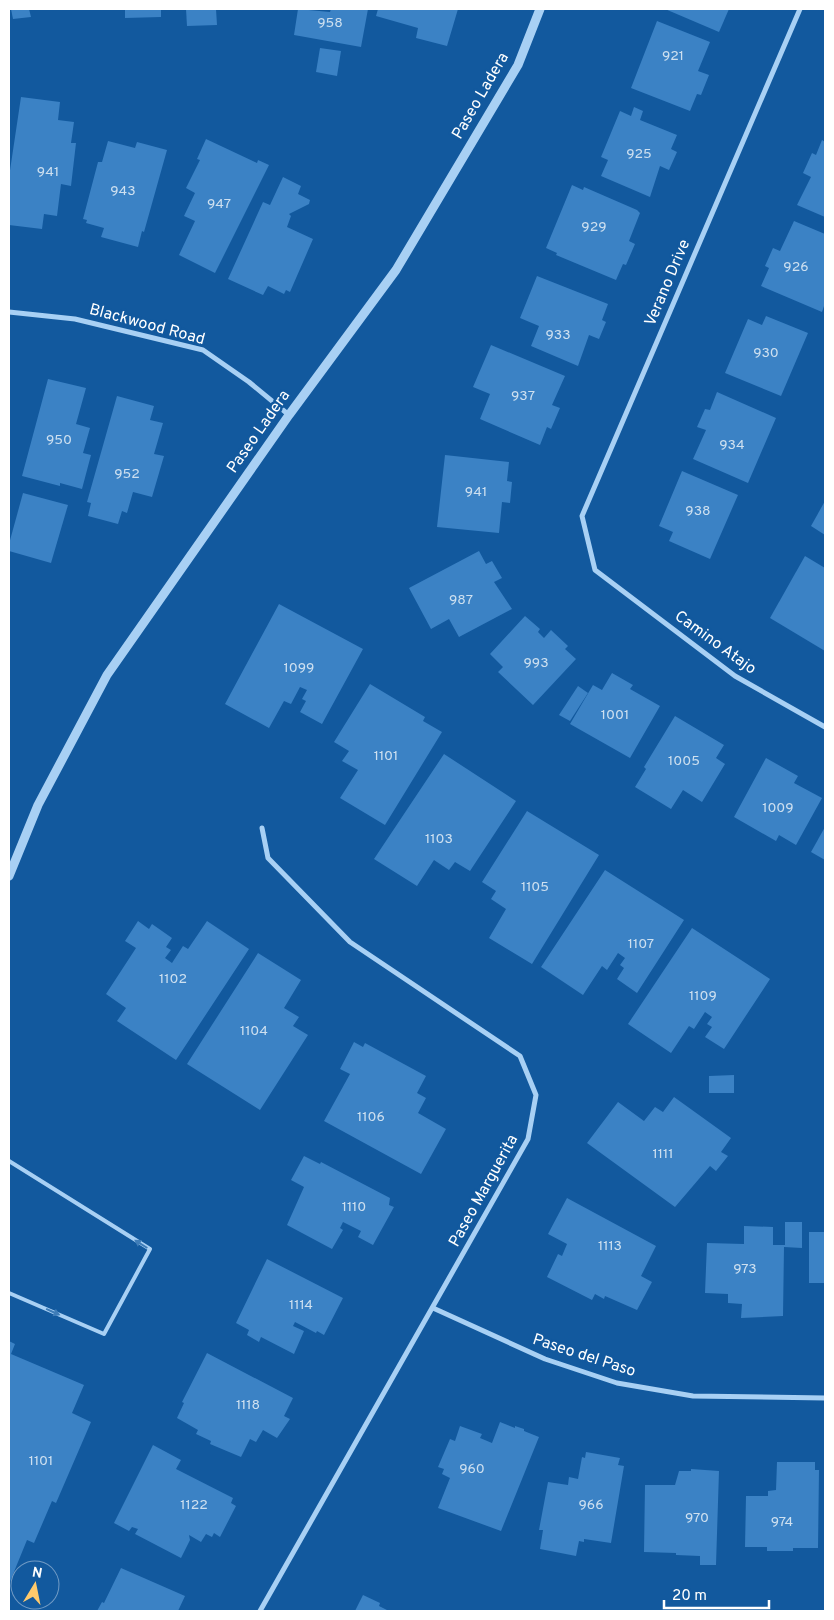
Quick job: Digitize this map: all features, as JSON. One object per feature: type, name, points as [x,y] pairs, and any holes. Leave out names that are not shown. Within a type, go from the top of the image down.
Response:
[{"type":"street","name":"Paseo Ladera","points":[[9,876],[38,805],[107,675],[289,415],[396,270],[518,65],[540,9]]},
{"type":"street","name":"Verano Drive","points":[[595,570],[582,516],[800,9]]},
{"type":"street","name":"Blackwood Road","points":[[9,312],[75,319],[203,350],[249,382],[289,415]]},
{"type":"street","name":"Camino Atajo","points":[[595,570],[736,676],[825,727]]},
{"type":"street","name":"Paseo Marguerita","points":[[260,1611],[528,1139],[536,1094],[520,1056],[350,942],[268,858],[262,828]]},
{"type":"street","name":"Paseo del Paso","points":[[433,1308],[545,1359],[617,1383],[693,1396],[825,1398]]},
{"type":"lane","points":[[9,1161],[150,1249],[104,1334],[9,1293]]},
{"type":"building","points":[[11,9],[29,9],[31,17],[13,19]]},
{"type":"building","points":[[125,9],[161,9],[161,17],[125,18]]},
{"type":"building","points":[[186,9],[216,9],[217,25],[187,26]]},
{"type":"building","points":[[298,9],[330,12],[331,9],[368,9],[361,47],[294,35]]},
{"type":"building","points":[[378,9],[458,9],[447,46],[416,38],[418,28],[376,16]]},
{"type":"building","points":[[665,9],[729,9],[719,32]]},
{"type":"building","points":[[657,21],[710,42],[698,71],[709,75],[701,95],[697,94],[690,111],[631,88]]},
{"type":"building","points":[[320,48],[341,51],[337,76],[316,72]]},
{"type":"building","points":[[21,97],[60,102],[58,120],[74,122],[71,143],[76,143],[71,186],[61,184],[57,216],[44,214],[42,229],[9,225],[9,177]]},
{"type":"building","points":[[634,107],[643,111],[640,120],[677,135],[671,149],[677,152],[669,170],[660,166],[650,197],[601,176],[608,160],[601,157],[620,111],[631,116]]},
{"type":"building","points":[[206,139],[257,163],[258,160],[269,165],[215,273],[179,255],[195,221],[184,216],[195,193],[186,188],[200,160],[197,159]]},
{"type":"building","points":[[822,140],[825,142],[825,217],[797,205],[811,177],[803,173],[812,153],[816,155]]},
{"type":"building","points":[[108,141],[135,148],[137,142],[167,150],[138,247],[101,237],[104,228],[86,223],[87,220],[83,219],[98,162],[102,162]]},
{"type":"building","points":[[283,177],[301,186],[298,194],[310,200],[309,204],[289,214],[291,216],[287,227],[313,239],[290,292],[286,290],[284,294],[268,286],[263,295],[228,279],[263,202],[270,205]]},
{"type":"building","points":[[572,185],[583,190],[584,187],[640,213],[629,241],[635,244],[626,265],[623,264],[616,280],[556,255],[557,253],[546,248]]},
{"type":"building","points":[[794,221],[825,234],[825,303],[822,312],[761,286],[769,268],[765,266],[773,248],[780,251]]},
{"type":"building","points":[[537,276],[608,304],[602,320],[606,322],[599,339],[589,335],[578,366],[531,346],[539,326],[520,318]]},
{"type":"building","points":[[766,316],[808,333],[781,396],[725,373],[748,319],[762,325]]},
{"type":"building","points":[[491,345],[565,376],[552,405],[560,408],[551,429],[547,427],[540,445],[480,419],[490,394],[473,387]]},
{"type":"building","points":[[48,379],[86,388],[76,424],[90,428],[83,453],[91,455],[82,489],[60,483],[60,486],[22,476]]},
{"type":"building","points":[[717,392],[776,418],[748,483],[693,459],[706,430],[697,427],[705,409],[710,410]]},
{"type":"building","points":[[117,396],[154,406],[150,420],[163,423],[154,454],[164,456],[152,497],[133,492],[127,513],[122,511],[118,524],[88,516],[91,503],[87,502]]},
{"type":"building","points":[[445,455],[509,462],[507,481],[512,482],[510,503],[502,502],[499,533],[437,527]]},
{"type":"building","points":[[682,471],[738,495],[710,559],[669,541],[673,532],[659,526]]},
{"type":"building","points":[[23,493],[68,505],[51,563],[9,551],[9,544]]},
{"type":"building","points":[[825,501],[825,535],[811,526]]},
{"type":"building","points":[[479,551],[486,564],[492,561],[502,578],[494,582],[512,609],[459,637],[449,619],[431,629],[409,588]]},
{"type":"building","points":[[805,556],[825,568],[825,651],[770,618]]},
{"type":"building","points":[[279,604],[363,649],[322,724],[300,712],[306,701],[302,699],[307,690],[300,687],[291,704],[284,701],[269,728],[225,704]]},
{"type":"building","points":[[525,616],[540,629],[538,632],[544,638],[551,630],[568,646],[565,649],[576,659],[533,705],[498,672],[503,667],[490,654]]},
{"type":"building","points":[[612,673],[633,685],[630,689],[660,706],[630,758],[570,724],[593,685],[602,690]]},
{"type":"building","points":[[370,684],[425,717],[423,721],[442,732],[385,825],[340,798],[358,770],[342,761],[349,751],[334,742]]},
{"type":"building","points":[[578,686],[588,693],[570,721],[559,715]]},
{"type":"building","points":[[675,716],[724,745],[716,758],[725,764],[702,802],[683,790],[671,809],[635,787],[646,769],[644,767]]},
{"type":"building","points":[[444,754],[516,801],[470,871],[455,862],[449,870],[434,860],[417,886],[374,859]]},
{"type":"building","points":[[766,758],[798,776],[794,783],[822,798],[796,845],[779,835],[776,841],[734,817]]},
{"type":"building","points":[[527,811],[599,855],[532,964],[489,938],[506,909],[491,899],[496,891],[482,882]]},
{"type":"building","points":[[825,827],[825,860],[811,852]]},
{"type":"building","points":[[605,870],[684,920],[637,993],[617,979],[624,968],[620,965],[625,958],[618,953],[607,970],[602,966],[583,995],[541,967]]},
{"type":"building","points":[[138,921],[149,929],[152,924],[172,938],[166,947],[171,950],[165,958],[172,963],[183,946],[188,949],[207,921],[249,949],[176,1060],[117,1021],[126,1008],[106,994],[136,948],[125,941]]},
{"type":"building","points":[[692,928],[770,979],[724,1049],[705,1037],[712,1027],[707,1024],[712,1017],[705,1012],[694,1029],[689,1026],[671,1053],[628,1024]]},
{"type":"building","points":[[258,953],[301,980],[284,1008],[299,1017],[293,1026],[308,1035],[260,1110],[187,1064]]},
{"type":"building","points":[[354,1042],[363,1047],[365,1043],[426,1076],[417,1093],[426,1098],[418,1113],[446,1129],[421,1174],[324,1121],[350,1074],[340,1069]]},
{"type":"building","points":[[734,1075],[734,1093],[709,1093],[709,1076]]},
{"type":"building","points":[[674,1097],[731,1138],[721,1152],[728,1156],[716,1171],[710,1166],[675,1207],[587,1143],[618,1102],[644,1121],[655,1107],[663,1112]]},
{"type":"building","points":[[304,1156],[320,1164],[321,1162],[390,1198],[389,1205],[394,1207],[373,1245],[358,1237],[361,1231],[343,1222],[340,1228],[343,1230],[332,1249],[287,1225],[304,1187],[291,1180]]},
{"type":"building","points":[[567,1198],[656,1246],[641,1276],[652,1282],[637,1310],[605,1296],[604,1299],[595,1294],[592,1300],[547,1277],[558,1254],[562,1256],[567,1244],[548,1234]]},
{"type":"building","points":[[785,1222],[802,1222],[802,1248],[784,1247],[783,1316],[741,1318],[742,1304],[728,1303],[728,1294],[705,1293],[707,1243],[744,1244],[744,1226],[773,1227],[773,1245],[785,1245]]},
{"type":"building","points":[[809,1232],[825,1232],[825,1283],[809,1283]]},
{"type":"building","points":[[267,1259],[343,1298],[324,1335],[295,1322],[293,1326],[304,1331],[294,1354],[261,1337],[259,1342],[247,1335],[249,1330],[236,1323]]},
{"type":"building","points":[[9,1341],[15,1344],[11,1354],[84,1385],[72,1413],[91,1422],[56,1503],[52,1501],[34,1543],[27,1540],[19,1560],[10,1560],[9,1584]]},
{"type":"building","points":[[207,1353],[293,1398],[284,1416],[290,1419],[277,1438],[263,1430],[256,1442],[250,1439],[241,1457],[210,1444],[211,1441],[196,1434],[198,1430],[177,1418],[184,1403],[182,1402]]},
{"type":"building","points":[[500,1422],[515,1428],[515,1426],[524,1429],[524,1431],[539,1437],[501,1531],[438,1508],[450,1478],[442,1474],[444,1469],[438,1467],[450,1439],[455,1441],[460,1426],[482,1434],[480,1438],[492,1443]]},
{"type":"building","points":[[153,1445],[181,1460],[176,1469],[233,1498],[231,1503],[236,1506],[220,1537],[214,1533],[212,1537],[206,1534],[201,1542],[189,1535],[190,1540],[181,1558],[135,1534],[138,1529],[132,1527],[129,1531],[114,1523]]},
{"type":"building","points":[[586,1452],[620,1458],[618,1465],[624,1466],[611,1543],[584,1539],[584,1542],[579,1541],[576,1556],[540,1549],[543,1530],[539,1530],[548,1482],[568,1485],[569,1477],[578,1479],[582,1457],[585,1458]]},
{"type":"building","points":[[777,1462],[815,1462],[815,1470],[819,1470],[818,1548],[793,1548],[793,1551],[767,1551],[767,1547],[745,1547],[746,1496],[768,1496],[768,1491],[776,1490]]},
{"type":"building","points":[[691,1469],[719,1471],[716,1565],[700,1565],[700,1556],[644,1552],[645,1485],[675,1485],[679,1471],[691,1471]]},
{"type":"building","points":[[121,1568],[185,1596],[178,1611],[97,1611],[102,1602],[104,1603]]},
{"type":"building","points":[[363,1595],[380,1603],[379,1606],[389,1611],[355,1611]]}]
